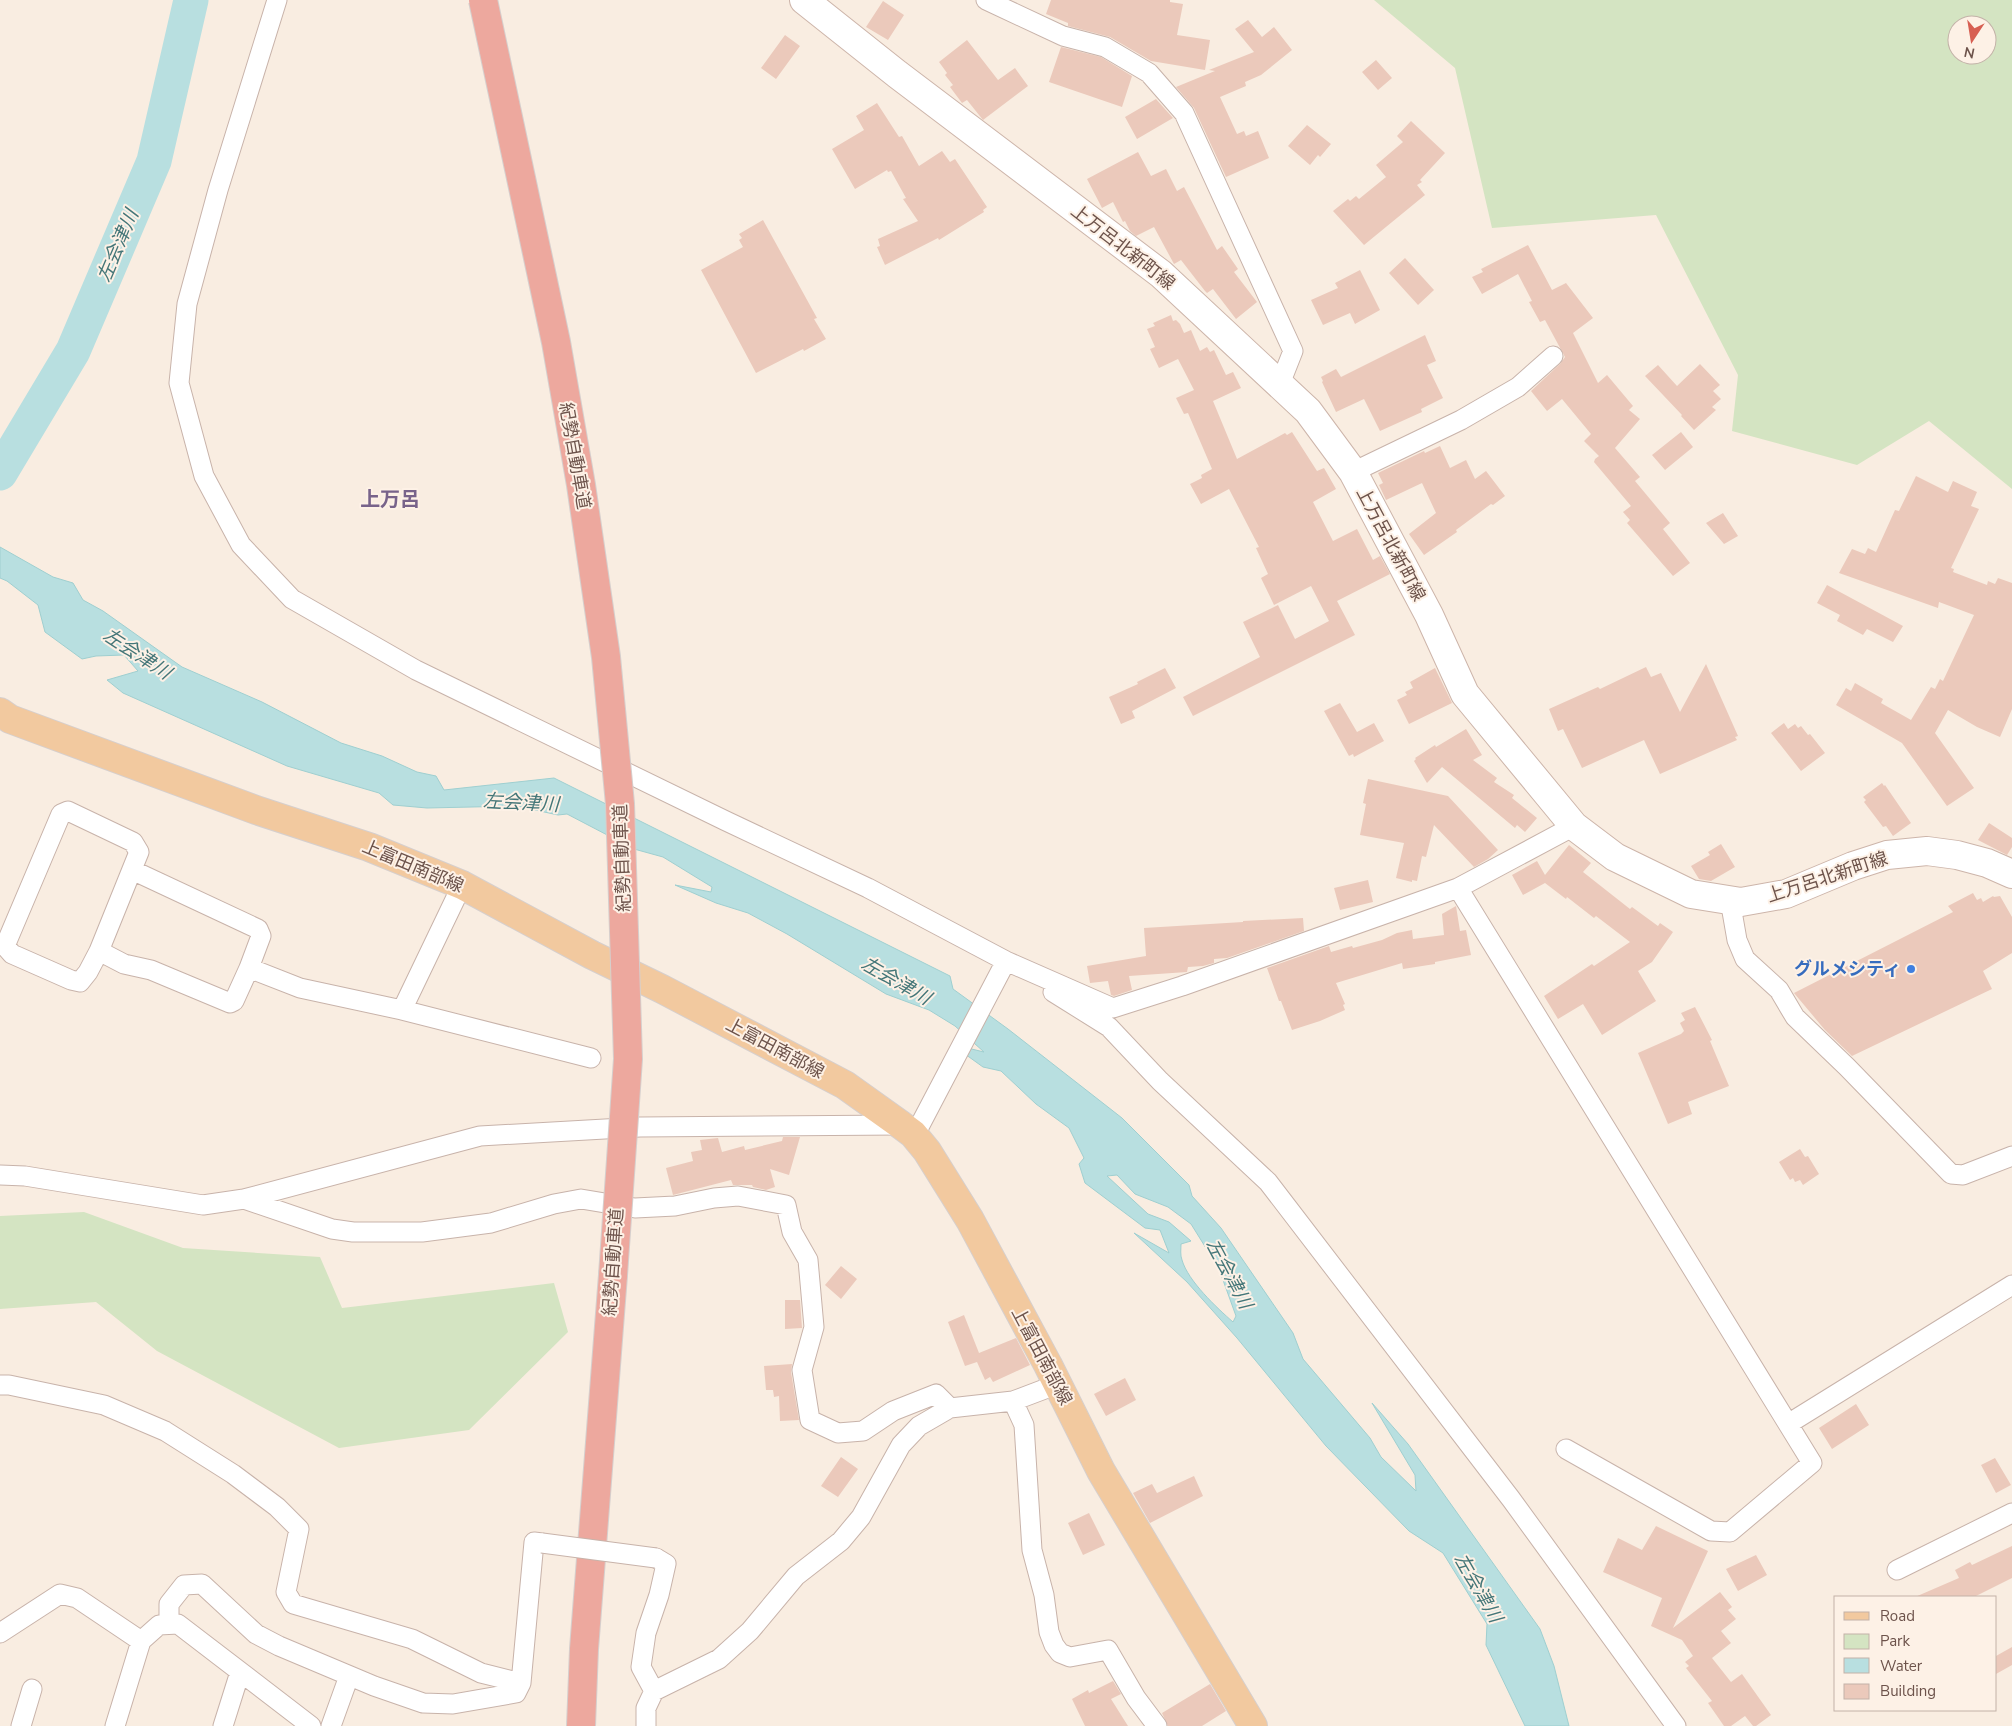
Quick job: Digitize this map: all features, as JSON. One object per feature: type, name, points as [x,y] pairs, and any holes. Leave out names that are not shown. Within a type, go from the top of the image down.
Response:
[{"type":"highway","name":"紀勢自動車道","points":[[483,0],[556,342],[581,485],[606,657],[620,804],[628,1059],[584,1649],[581,1726]]},
{"type":"main road","name":"上万呂北新町線","points":[[804,0],[897,74],[1161,274],[1308,411],[1352,472],[1429,615],[1465,694],[1574,826],[1615,856],[1692,894],[1741,902],[1786,894],[1853,866],[1887,855],[1928,851],[1958,855],[1987,863],[2012,874]]},
{"type":"main road","name":"上富田南部線","points":[[0,712],[10,719],[256,810],[370,847],[462,885],[592,955],[662,989],[846,1085],[913,1123],[927,1152],[970,1220],[1058,1384],[1101,1471],[1253,1726]]},
{"type":"street","points":[[277,0],[218,190],[187,304],[180,383],[204,476],[241,545],[292,599],[416,670],[717,817],[868,888],[1001,970],[1109,1027],[1160,1081],[1268,1182],[1511,1499],[1676,1726]]},
{"type":"street","points":[[986,0],[1063,36],[1105,47],[1148,73],[1184,114],[1293,351],[1280,384]]},
{"type":"street","points":[[1352,472],[1461,420],[1518,387],[1553,356]]},
{"type":"street","points":[[68,811],[133,842],[139,852],[99,952],[80,982],[63,977],[12,954],[5,946],[61,814],[68,811]]},
{"type":"street","points":[[1001,970],[1113,1008],[1182,986],[1458,888],[1574,826]]},
{"type":"street","points":[[99,952],[124,964],[151,970],[230,1002],[234,1001],[249,968],[261,936],[258,929],[132,870]]},
{"type":"street","points":[[402,1010],[462,885]]},
{"type":"street","points":[[1458,888],[1812,1463],[1730,1532],[1711,1531],[1566,1449]]},
{"type":"street","points":[[1730,900],[1736,940],[1745,959],[1779,990],[1795,1018],[1847,1067],[1951,1174],[1963,1175],[2012,1156]]},
{"type":"street","points":[[249,968],[300,988],[402,1010],[591,1058]]},
{"type":"street","points":[[0,1175],[26,1176],[202,1205],[244,1199],[480,1136],[640,1127],[913,1123],[1001,970]]},
{"type":"street","points":[[244,1199],[332,1229],[363,1232],[422,1232],[491,1223],[554,1204],[581,1199],[635,1208],[676,1206],[714,1198],[738,1196],[786,1205],[792,1232],[808,1260],[814,1328],[802,1370],[810,1420],[838,1433],[863,1431],[892,1411],[936,1394],[950,1408]]},
{"type":"street","points":[[1788,1424],[2012,1285]]},
{"type":"street","points":[[646,1726],[646,1708],[654,1691],[719,1659],[750,1631],[796,1576],[841,1541],[861,1517],[901,1445],[919,1426],[950,1408],[1013,1402],[1058,1384]]},
{"type":"street","points":[[0,1385],[10,1385],[104,1405],[165,1431],[233,1474],[277,1507],[299,1529],[286,1592],[293,1604],[412,1639],[481,1673],[521,1683]]},
{"type":"street","points":[[1013,1402],[1024,1425],[1032,1550],[1044,1595],[1049,1632],[1054,1645],[1060,1652],[1070,1657],[1108,1650],[1136,1698],[1157,1726]]},
{"type":"street","points":[[1897,1570],[2012,1513]]},
{"type":"street","points":[[169,1624],[169,1604],[184,1585],[202,1584],[256,1634],[279,1646],[349,1676],[424,1703],[453,1704],[516,1693],[521,1683],[534,1542],[656,1558],[666,1564],[659,1595],[646,1633],[641,1666],[654,1691]]},
{"type":"street","points":[[0,1633],[60,1594],[77,1598],[141,1641]]},
{"type":"street","points":[[115,1726],[141,1641],[159,1625],[169,1624],[178,1624],[311,1726]]},
{"type":"street","points":[[223,1726],[240,1672]]},
{"type":"street","points":[[331,1726],[349,1676]]},
{"type":"street","points":[[20,1726],[32,1689]]},
{"type":"green space","points":[[1374,0],[2012,0],[2012,489],[1929,421],[1857,465],[1732,431],[1738,375],[1656,215],[1492,228],[1455,68]]},
{"type":"green space","points":[[84,1212],[183,1248],[320,1257],[342,1308],[554,1283],[568,1332],[469,1430],[339,1448],[157,1351],[96,1302],[0,1309],[0,1216]]},
{"type":"water","points":[[0,547],[53,577],[73,583],[83,600],[103,611],[182,667],[262,702],[341,743],[382,756],[417,772],[436,776],[444,790],[554,778],[950,976],[953,989],[1008,1029],[1122,1118],[1189,1185],[1192,1196],[1221,1228],[1293,1333],[1303,1359],[1370,1438],[1381,1457],[1416,1491],[1415,1475],[1372,1403],[1408,1444],[1540,1629],[1554,1666],[1569,1726],[1525,1726],[1486,1645],[1487,1624],[1443,1553],[1409,1531],[1326,1446],[1237,1338],[1187,1282],[1134,1233],[1169,1253],[1160,1230],[1145,1228],[1085,1183],[1079,1164],[1084,1158],[1069,1128],[1036,1104],[1001,1071],[983,1067],[951,1044],[984,1052],[955,1026],[929,1010],[886,994],[787,934],[748,913],[716,903],[675,885],[711,892],[712,887],[663,857],[634,849],[567,814],[558,815],[517,806],[427,808],[393,805],[379,793],[287,766],[123,693],[107,680],[138,671],[124,655],[96,656],[82,659],[45,632],[38,605],[7,581],[0,578]],"holes":[[[1117,1175],[1135,1194],[1168,1207],[1191,1224],[1219,1269],[1236,1316],[1233,1322],[1204,1294],[1185,1268],[1181,1256],[1181,1244],[1191,1241],[1169,1222],[1148,1214],[1107,1176]]]},
{"type":"building","points":[[1051,0],[1170,0],[1170,2],[1183,4],[1177,35],[1210,40],[1205,70],[1151,61],[1110,37],[1068,26],[1068,23],[1046,14]]},
{"type":"building","points":[[883,1],[904,15],[888,40],[866,27]]},
{"type":"building","points":[[1248,20],[1262,37],[1274,27],[1292,50],[1261,75],[1245,82],[1246,86],[1220,97],[1237,134],[1244,131],[1246,136],[1258,131],[1269,158],[1226,177],[1194,108],[1176,87],[1215,71],[1209,70],[1254,52],[1235,29]]},
{"type":"building","points":[[785,35],[800,46],[776,79],[761,68]]},
{"type":"building","points":[[967,40],[998,80],[1015,68],[1028,86],[983,120],[967,100],[962,103],[950,87],[953,85],[945,75],[947,73],[939,62]]},
{"type":"building","points":[[1061,47],[1101,57],[1132,76],[1122,107],[1049,82]]},
{"type":"building","points":[[1376,60],[1392,78],[1378,90],[1362,72]]},
{"type":"building","points":[[1156,99],[1173,118],[1137,139],[1125,117]]},
{"type":"building","points":[[877,103],[899,137],[902,136],[919,166],[942,151],[950,162],[955,159],[987,207],[983,210],[984,212],[939,240],[938,238],[885,265],[877,247],[880,246],[878,239],[918,221],[903,199],[906,198],[891,171],[888,172],[887,170],[855,189],[832,149],[864,130],[856,116]]},
{"type":"building","points":[[1411,121],[1445,153],[1420,180],[1422,182],[1417,185],[1425,195],[1364,245],[1333,211],[1348,199],[1350,201],[1356,196],[1359,199],[1386,177],[1376,165],[1403,142],[1397,136]]},
{"type":"building","points":[[1307,125],[1331,144],[1310,165],[1288,146]]},
{"type":"building","points":[[1138,152],[1151,176],[1166,169],[1177,191],[1184,187],[1217,250],[1222,246],[1238,269],[1234,272],[1257,302],[1236,319],[1213,289],[1207,293],[1181,260],[1174,264],[1154,227],[1136,236],[1130,231],[1125,221],[1123,222],[1113,202],[1102,208],[1087,179]]},
{"type":"building","points":[[763,220],[817,318],[814,319],[826,339],[756,373],[701,270],[743,247],[739,240],[742,238],[739,234]]},
{"type":"building","points":[[1528,245],[1552,290],[1566,283],[1593,318],[1573,333],[1598,383],[1607,375],[1633,406],[1629,410],[1640,419],[1615,448],[1640,477],[1635,481],[1670,523],[1663,529],[1690,563],[1673,576],[1627,523],[1630,520],[1623,512],[1631,506],[1594,462],[1599,456],[1584,441],[1591,434],[1562,399],[1547,411],[1531,391],[1565,357],[1545,320],[1540,322],[1529,302],[1532,301],[1518,274],[1482,294],[1472,277],[1483,272],[1481,269]]},
{"type":"building","points":[[1405,258],[1434,290],[1418,305],[1389,273]]},
{"type":"building","points":[[1360,270],[1380,310],[1355,324],[1350,313],[1323,325],[1311,300],[1338,288],[1335,283]]},
{"type":"building","points":[[1171,315],[1173,321],[1176,320],[1180,324],[1184,333],[1191,330],[1200,351],[1207,347],[1210,352],[1214,350],[1226,375],[1233,372],[1241,388],[1213,401],[1237,459],[1285,433],[1287,435],[1292,432],[1317,471],[1324,468],[1336,489],[1313,502],[1333,541],[1357,529],[1373,560],[1380,556],[1390,574],[1337,601],[1355,635],[1193,716],[1183,697],[1260,657],[1243,622],[1278,605],[1295,639],[1329,621],[1311,586],[1274,605],[1261,578],[1268,574],[1256,548],[1259,547],[1229,489],[1201,504],[1190,484],[1202,478],[1201,475],[1212,469],[1188,413],[1184,414],[1176,398],[1194,390],[1178,359],[1159,368],[1150,349],[1155,347],[1147,329],[1155,326],[1153,323]]},
{"type":"building","points":[[1425,335],[1436,361],[1427,365],[1443,398],[1421,409],[1422,412],[1380,431],[1364,399],[1336,412],[1321,377],[1336,369],[1341,377]]},
{"type":"building","points":[[1700,364],[1720,385],[1713,391],[1721,399],[1712,407],[1716,410],[1694,430],[1645,376],[1658,365],[1677,386]]},
{"type":"building","points":[[1681,432],[1693,447],[1665,470],[1652,455]]},
{"type":"building","points":[[1440,446],[1450,468],[1466,460],[1475,479],[1486,471],[1505,496],[1493,505],[1491,504],[1456,530],[1457,532],[1424,555],[1409,534],[1436,513],[1422,483],[1386,500],[1379,485],[1383,483],[1378,473],[1424,451],[1425,453]]},
{"type":"building","points":[[1916,476],[1948,492],[1953,481],[1977,492],[1971,506],[1979,509],[1951,568],[1954,569],[1953,572],[1987,585],[1988,581],[1995,584],[1998,578],[2012,583],[2012,709],[2000,737],[1977,727],[1948,710],[1935,733],[1974,788],[1947,806],[1902,743],[1836,705],[1846,688],[1851,691],[1855,683],[1883,699],[1881,703],[1911,720],[1931,687],[1935,689],[1940,679],[1943,681],[1974,615],[1939,602],[1938,608],[1839,573],[1852,549],[1865,554],[1868,548],[1876,552],[1895,510],[1899,511]]},
{"type":"building","points":[[1723,513],[1738,536],[1724,544],[1706,523]]},
{"type":"building","points":[[1827,585],[1903,626],[1893,642],[1867,629],[1863,635],[1837,621],[1840,615],[1817,603]]},
{"type":"building","points":[[1706,664],[1738,736],[1735,737],[1737,740],[1660,774],[1644,740],[1582,768],[1563,729],[1558,731],[1549,709],[1598,687],[1600,689],[1646,667],[1651,677],[1661,673],[1680,712]]},
{"type":"building","points":[[1165,668],[1176,688],[1132,711],[1135,718],[1121,724],[1109,697],[1138,684],[1137,682]]},
{"type":"building","points":[[1435,668],[1452,703],[1409,724],[1397,700],[1407,695],[1405,692],[1413,688],[1410,682]]},
{"type":"building","points":[[1340,703],[1357,732],[1374,723],[1384,741],[1354,757],[1353,754],[1349,756],[1324,711]]},
{"type":"building","points":[[1784,723],[1788,729],[1795,724],[1798,728],[1801,726],[1825,753],[1801,771],[1771,733]]},
{"type":"building","points":[[1466,729],[1482,755],[1473,760],[1497,778],[1494,782],[1514,795],[1512,798],[1537,818],[1525,832],[1517,825],[1515,828],[1442,767],[1427,783],[1414,761],[1415,758],[1435,745],[1436,747]]},
{"type":"building","points":[[1368,779],[1448,796],[1498,850],[1488,859],[1474,867],[1434,825],[1426,857],[1422,856],[1417,881],[1412,880],[1412,882],[1396,878],[1404,843],[1360,835],[1366,804],[1363,803]]},
{"type":"building","points":[[1882,783],[1911,823],[1893,836],[1886,826],[1883,827],[1864,802],[1866,800],[1863,797]]},
{"type":"building","points":[[1989,823],[2012,838],[2012,847],[2007,855],[1978,840]]},
{"type":"building","points":[[1721,844],[1735,867],[1711,881],[1699,879],[1691,866],[1710,855],[1708,852]]},
{"type":"building","points":[[1569,845],[1591,863],[1583,872],[1630,909],[1632,907],[1658,926],[1660,923],[1673,932],[1652,962],[1638,971],[1656,1001],[1602,1035],[1583,1004],[1558,1019],[1544,996],[1592,964],[1594,966],[1630,942],[1596,916],[1594,918],[1545,883],[1523,895],[1512,875],[1537,861],[1545,875]]},
{"type":"building","points":[[1368,880],[1373,902],[1340,910],[1334,888]]},
{"type":"building","name":"グルメシティ","points":[[1973,893],[1977,900],[1981,898],[1983,902],[1993,896],[2000,896],[2012,917],[2012,953],[1983,971],[1992,989],[1852,1056],[1825,1030],[1794,993],[1953,912],[1948,906]]},
{"type":"building","points":[[1456,906],[1460,931],[1466,930],[1471,955],[1435,962],[1435,964],[1403,969],[1402,963],[1336,983],[1345,1004],[1343,1005],[1345,1010],[1292,1030],[1267,968],[1329,946],[1331,952],[1352,946],[1353,948],[1382,940],[1397,933],[1412,930],[1413,939],[1444,935],[1442,914]]},
{"type":"building","points":[[1303,918],[1304,931],[1227,958],[1214,959],[1214,963],[1188,967],[1187,972],[1129,976],[1132,990],[1114,996],[1111,995],[1108,981],[1090,983],[1087,966],[1146,956],[1144,928]]},
{"type":"building","points":[[1695,1007],[1712,1040],[1710,1041],[1729,1086],[1688,1102],[1692,1114],[1668,1124],[1638,1053],[1681,1034],[1684,1031],[1680,1023],[1685,1020],[1681,1013]]},
{"type":"building","points":[[783,1137],[800,1137],[789,1175],[770,1169],[775,1187],[766,1190],[753,1187],[752,1185],[733,1185],[731,1180],[673,1195],[666,1168],[693,1161],[691,1152],[702,1150],[700,1140],[718,1138],[722,1152],[744,1146],[745,1150],[782,1141]]},
{"type":"building","points":[[1800,1149],[1805,1157],[1808,1156],[1819,1174],[1803,1185],[1800,1180],[1795,1182],[1793,1178],[1790,1180],[1779,1162]]},
{"type":"building","points":[[841,1266],[857,1279],[841,1299],[825,1285]]},
{"type":"building","points":[[785,1300],[800,1300],[802,1328],[785,1329]]},
{"type":"building","points":[[964,1315],[979,1353],[1016,1338],[1030,1365],[993,1382],[990,1377],[985,1380],[977,1362],[965,1366],[948,1322]]},
{"type":"building","points":[[792,1364],[791,1372],[799,1420],[780,1421],[779,1396],[774,1397],[773,1390],[766,1390],[764,1366]]},
{"type":"building","points":[[1125,1378],[1136,1400],[1106,1416],[1094,1394]]},
{"type":"building","points":[[1856,1404],[1869,1425],[1832,1449],[1819,1428]]},
{"type":"building","points":[[841,1457],[858,1469],[838,1497],[821,1486]]},
{"type":"building","points":[[1995,1458],[2011,1485],[1996,1493],[1981,1465]]},
{"type":"building","points":[[1194,1476],[1203,1496],[1150,1523],[1133,1493],[1152,1484],[1157,1493]]},
{"type":"building","points":[[1089,1513],[1105,1545],[1083,1555],[1068,1523]]},
{"type":"building","points":[[1656,1526],[1708,1551],[1673,1628],[1720,1592],[1732,1607],[1728,1610],[1736,1619],[1721,1631],[1731,1643],[1712,1658],[1731,1682],[1742,1674],[1771,1715],[1756,1726],[1753,1726],[1745,1716],[1731,1726],[1724,1726],[1708,1703],[1712,1701],[1686,1668],[1689,1666],[1685,1662],[1693,1656],[1682,1640],[1651,1626],[1662,1598],[1603,1572],[1618,1538],[1642,1550]]},
{"type":"building","points":[[2012,1546],[2012,1578],[1976,1596],[1917,1596],[1959,1578],[1955,1570],[1970,1562],[1972,1565]]},
{"type":"building","points":[[1756,1555],[1767,1575],[1738,1591],[1726,1569]]},
{"type":"building","points":[[2012,1647],[2012,1665],[1997,1673],[1997,1655]]},
{"type":"building","points":[[1113,1681],[1121,1694],[1111,1699],[1128,1726],[1085,1726],[1072,1699],[1088,1690],[1089,1693]]},
{"type":"building","points":[[1210,1684],[1226,1711],[1202,1726],[1168,1726],[1162,1713]]},
{"type":"waterway","name":"左会津川","points":[[0,473],[73,351],[154,161],[191,0]]},
{"type":"place","name":"グルメシティ","points":[[1911,969]]},
{"type":"district","name":"上万呂","points":[[390,499]]}]
